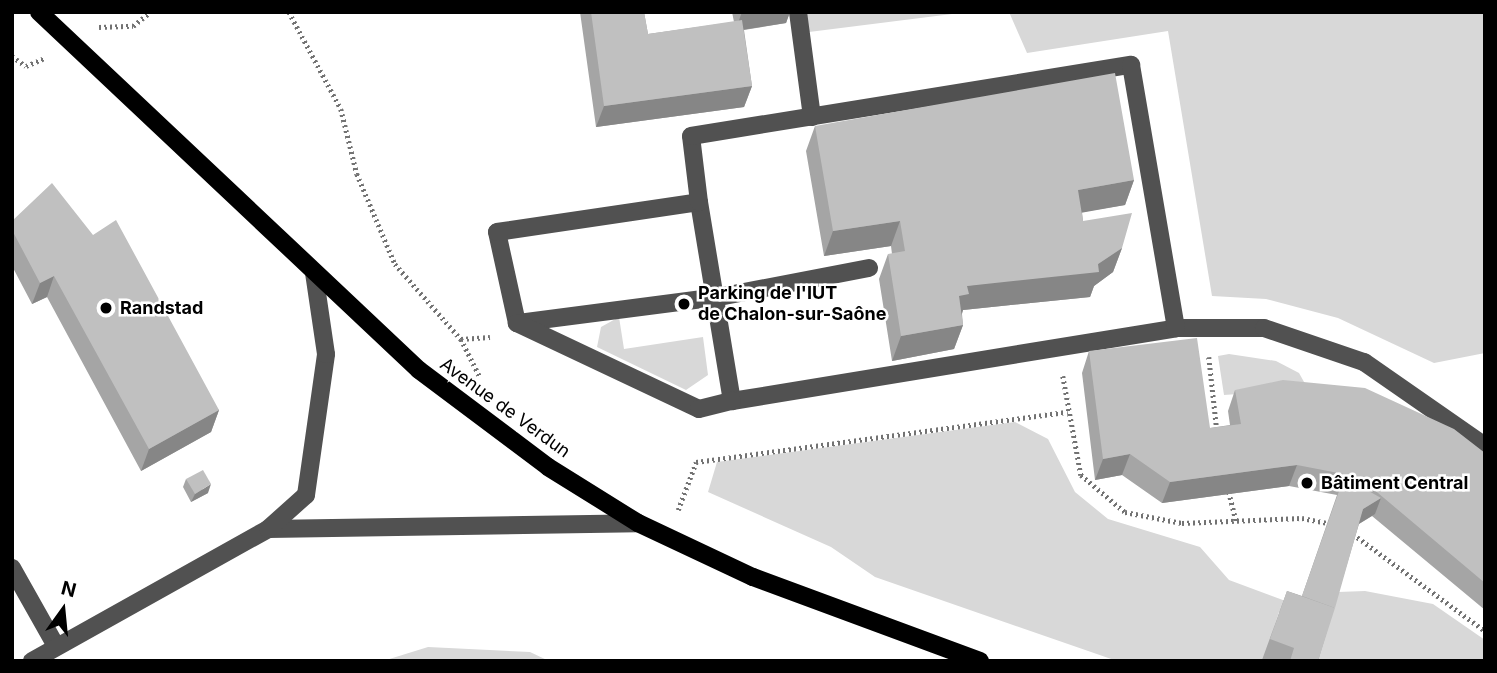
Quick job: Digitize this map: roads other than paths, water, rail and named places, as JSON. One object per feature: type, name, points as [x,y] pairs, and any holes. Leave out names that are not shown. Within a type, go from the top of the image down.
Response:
[{"type":"main road","name":"Avenue de Verdun","points":[[38,12],[86,61],[419,370],[548,467],[638,523],[753,578],[980,661]]},
{"type":"street","points":[[798,12],[812,117]]},
{"type":"street","points":[[732,401],[718,298],[699,202],[691,136],[1131,65],[1176,328]]},
{"type":"street","points":[[517,323],[497,232],[699,202]]},
{"type":"street","points":[[517,323],[718,298],[869,268]]},
{"type":"street","points":[[32,661],[268,529],[306,495],[326,354],[314,274]]},
{"type":"street","points":[[517,323],[699,409],[732,401],[1176,328],[1264,328],[1364,362],[1485,446]]},
{"type":"street","points":[[268,529],[638,523]]},
{"type":"street","points":[[12,568],[56,646]]},
{"type":"place","name":"Parking de l'IUT de Chalon-sur-Saône","points":[[684,304]]},
{"type":"place","name":"Randstad","points":[[106,308]]},
{"type":"place","name":"Bâtiment Central","points":[[1307,483]]}]
